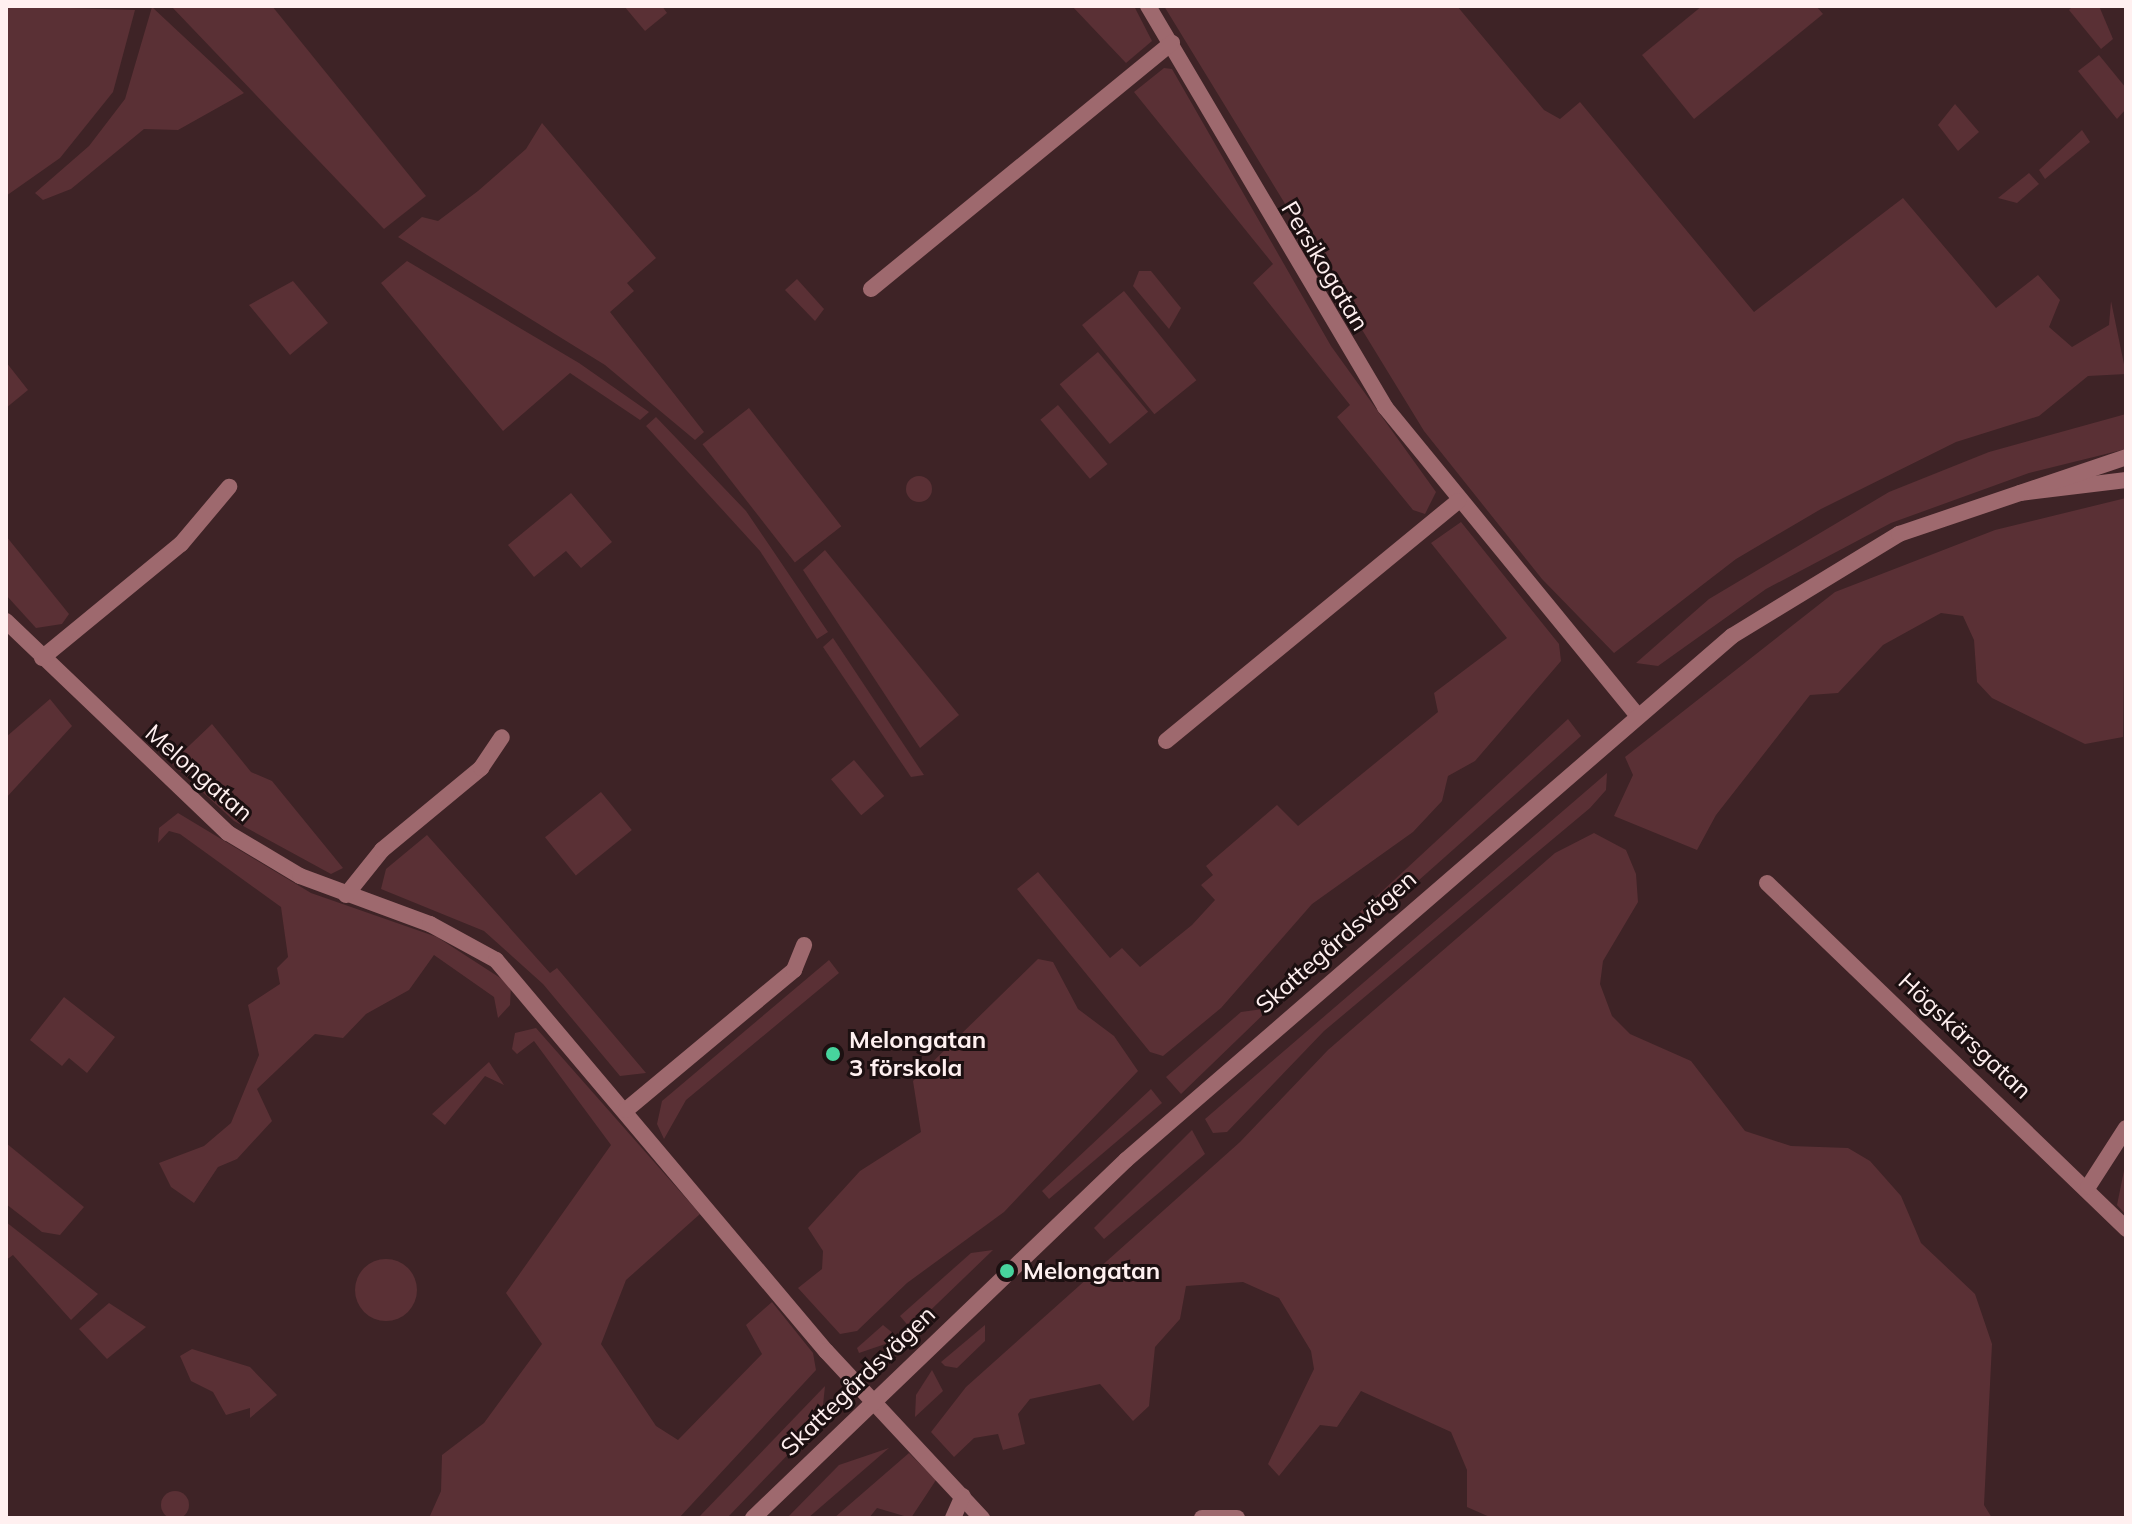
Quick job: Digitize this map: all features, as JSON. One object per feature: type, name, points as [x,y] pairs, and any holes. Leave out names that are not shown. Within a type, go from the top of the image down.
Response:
[{"type":"street","name":"Persikogatan","points":[[1148,6],[1346,349],[1458,501],[1636,714]]},
{"type":"street","points":[[871,289],[1172,43]]},
{"type":"street","name":"Skattegårdsvägen","points":[[753,1518],[873,1398],[1157,1132],[1636,714],[1732,636],[1840,565],[1917,526],[2126,457]]},
{"type":"street","name":"Skattegårdsvägen","points":[[2015,493],[2126,480]]},
{"type":"street","points":[[42,658],[181,544],[229,487]]},
{"type":"street","points":[[1166,741],[1458,501]]},
{"type":"street","name":"Melongatan","points":[[6,621],[228,833],[346,895],[430,924],[496,960],[873,1398],[982,1518]]},
{"type":"street","points":[[346,895],[382,850],[481,768],[502,737]]},
{"type":"street","name":"Högskärsgatan","points":[[1767,883],[2088,1187],[2126,1229]]},
{"type":"street","points":[[626,1110],[794,970],[804,945]]},
{"type":"street","points":[[2088,1187],[2126,1128]]},
{"type":"street","points":[[953,1518],[963,1496]]},
{"type":"street","points":[[1202,1518],[1237,1518]]},
{"type":"shaded area","points":[[6,6],[135,10],[113,92],[60,158],[6,196]]},
{"type":"shaded area","points":[[171,6],[272,6],[426,196],[384,229]]},
{"type":"shaded area","points":[[624,6],[662,6],[667,13],[645,31]]},
{"type":"shaded area","points":[[1072,6],[1134,6],[1152,41],[1126,63]]},
{"type":"shaded area","points":[[1164,6],[1457,6],[1544,110],[1560,119],[1580,102],[1754,312],[1903,198],[1996,308],[2038,275],[2060,300],[2049,327],[2072,347],[2109,325],[2111,301],[2126,374],[2088,376],[2039,416],[1956,442],[1821,509],[1736,559],[1614,653],[1542,579],[1424,431]]},
{"type":"shaded area","points":[[1702,6],[1816,6],[1823,14],[1694,119],[1642,55]]},
{"type":"shaded area","points":[[2073,6],[2099,6],[2113,39],[2101,49],[2069,10]]},
{"type":"shaded area","points":[[152,7],[244,93],[178,130],[144,129],[71,189],[43,200],[35,193],[89,146],[125,99]]},
{"type":"shaded area","points":[[2099,55],[2126,88],[2126,109],[2117,119],[2078,71]]},
{"type":"shaded area","points":[[1164,68],[1172,69],[1331,346],[1436,492],[1425,514],[1413,510],[1337,417],[1350,405],[1253,283],[1273,264],[1134,92]]},
{"type":"shaded area","points":[[1955,104],[1979,132],[1958,151],[1938,125]]},
{"type":"shaded area","points":[[542,123],[656,258],[627,283],[634,291],[610,312],[704,432],[695,440],[605,365],[398,237],[422,217],[438,221],[478,191],[526,149]]},
{"type":"shaded area","points":[[2082,130],[2090,142],[2045,179],[2039,170]]},
{"type":"shaded area","points":[[2029,173],[2039,184],[2017,203],[1998,198]]},
{"type":"shaded area","points":[[407,261],[579,363],[649,412],[640,420],[570,373],[503,431],[381,283]]},
{"type":"shaded area","points":[[1139,271],[1151,271],[1181,308],[1169,329],[1133,286]]},
{"type":"shaded area","points":[[797,279],[824,309],[815,321],[785,290]]},
{"type":"shaded area","points":[[293,281],[328,323],[290,355],[249,305]]},
{"type":"shaded area","points":[[1124,291],[1196,380],[1154,414],[1082,325]]},
{"type":"shaded area","points":[[1098,352],[1148,412],[1110,444],[1060,384]]},
{"type":"shaded area","points":[[6,362],[28,390],[6,408]]},
{"type":"shaded area","points":[[1058,405],[1107,464],[1090,479],[1040,420]]},
{"type":"shaded area","points":[[749,408],[841,526],[795,563],[703,444]]},
{"type":"shaded area","points":[[2126,414],[2126,449],[2029,473],[1891,523],[1766,589],[1658,666],[1636,663],[1709,599],[1889,492],[1989,452]]},
{"type":"shaded area","points":[[656,417],[746,511],[828,632],[817,639],[760,551],[646,426]]},
{"type":"shaded area","points":[[919,476],[929,479],[932,489],[929,499],[919,502],[909,499],[906,489],[909,479]]},
{"type":"shaded area","points":[[571,493],[612,542],[581,568],[566,551],[534,577],[508,545]]},
{"type":"shaded area","points":[[2126,498],[2123,737],[2085,744],[1992,698],[1977,682],[1974,640],[1963,616],[1941,613],[1883,645],[1838,693],[1810,695],[1716,815],[1697,850],[1614,816],[1633,775],[1625,757],[1835,592],[1995,530]]},
{"type":"shaded area","points":[[1461,522],[1559,644],[1561,661],[1475,761],[1448,776],[1442,801],[1413,832],[1312,904],[1221,1008],[1163,1056],[1150,1052],[1017,889],[1038,872],[1110,958],[1122,948],[1140,967],[1192,925],[1215,900],[1201,885],[1213,875],[1206,866],[1277,805],[1298,826],[1438,712],[1434,693],[1507,638],[1431,543]]},
{"type":"shaded area","points":[[6,536],[69,614],[62,624],[36,628],[6,595]]},
{"type":"shaded area","points":[[825,550],[959,715],[920,748],[803,570]]},
{"type":"shaded area","points":[[833,638],[924,775],[911,777],[823,647]]},
{"type":"shaded area","points":[[50,699],[72,726],[6,798],[6,737]]},
{"type":"shaded area","points":[[1568,719],[1581,736],[1347,944],[1338,932]]},
{"type":"shaded area","points":[[212,724],[251,772],[272,781],[343,868],[331,874],[234,821],[171,763]]},
{"type":"shaded area","points":[[854,760],[884,796],[861,815],[831,779]]},
{"type":"shaded area","points":[[1607,773],[1606,790],[1590,808],[1324,1031],[1227,1132],[1213,1133],[1205,1119]]},
{"type":"shaded area","points":[[601,792],[632,830],[576,875],[545,837]]},
{"type":"shaded area","points":[[178,813],[311,893],[437,937],[511,985],[510,1005],[498,1018],[494,997],[434,955],[409,990],[366,1014],[343,1038],[315,1034],[257,1089],[272,1121],[237,1159],[218,1167],[194,1203],[171,1187],[159,1163],[204,1146],[231,1123],[259,1055],[248,1005],[280,984],[277,968],[288,957],[281,907],[180,834],[169,831],[158,843],[159,828]]},
{"type":"shaded area","points":[[1594,833],[1626,850],[1636,874],[1638,902],[1603,961],[1600,984],[1612,1016],[1630,1034],[1691,1061],[1745,1131],[1791,1146],[1848,1148],[1870,1161],[1901,1196],[1921,1243],[1975,1294],[1992,1344],[1984,1505],[1992,1518],[1492,1518],[1467,1507],[1467,1470],[1451,1432],[1361,1391],[1337,1427],[1320,1425],[1279,1476],[1268,1464],[1314,1369],[1311,1351],[1279,1298],[1243,1282],[1186,1286],[1180,1319],[1155,1347],[1149,1406],[1133,1421],[1100,1384],[1030,1399],[1018,1414],[1025,1444],[1003,1450],[998,1434],[974,1438],[954,1457],[931,1432],[966,1387],[1240,1142],[1328,1050],[1555,853]]},
{"type":"shaded area","points":[[427,835],[550,973],[557,968],[646,1073],[620,1076],[543,984],[484,931],[381,889],[386,869]]},
{"type":"shaded area","points":[[1038,959],[1053,962],[1078,1009],[1114,1036],[1138,1071],[1004,1212],[907,1283],[857,1331],[840,1334],[798,1288],[822,1269],[823,1251],[808,1228],[860,1171],[921,1132],[913,1081]]},
{"type":"shaded area","points":[[829,960],[839,973],[686,1100],[664,1139],[657,1124],[662,1101]]},
{"type":"shaded area","points":[[64,997],[115,1037],[87,1073],[69,1058],[62,1066],[30,1040]]},
{"type":"shaded area","points":[[1270,1008],[1181,1094],[1166,1077],[1241,1012]]},
{"type":"shaded area","points":[[536,1028],[700,1214],[626,1280],[601,1344],[656,1426],[678,1440],[762,1354],[746,1325],[772,1302],[813,1353],[816,1370],[679,1518],[429,1518],[441,1491],[442,1455],[484,1423],[542,1344],[506,1293],[611,1145],[534,1041],[517,1054],[512,1049],[515,1033]]},
{"type":"shaded area","points":[[489,1062],[504,1085],[485,1076],[445,1125],[432,1114]]},
{"type":"shaded area","points":[[1151,1089],[1162,1103],[1049,1199],[1042,1191]]},
{"type":"shaded area","points":[[1192,1130],[1205,1154],[1104,1239],[1094,1228]]},
{"type":"shaded area","points":[[6,1143],[84,1207],[60,1235],[42,1232],[6,1204]]},
{"type":"shaded area","points":[[2126,1161],[2126,1215],[2117,1205]]},
{"type":"shaded area","points":[[6,1222],[98,1294],[71,1320],[13,1255],[6,1260]]},
{"type":"shaded area","points":[[993,1250],[911,1329],[900,1316],[971,1253]]},
{"type":"shaded area","points":[[386,1259],[398,1261],[408,1268],[415,1278],[415,1302],[408,1312],[398,1319],[386,1321],[374,1319],[364,1312],[357,1302],[355,1290],[357,1278],[364,1268],[374,1261]]},
{"type":"shaded area","points":[[109,1303],[146,1327],[107,1359],[79,1329]]},
{"type":"shaded area","points":[[883,1325],[900,1339],[859,1353],[857,1348]]},
{"type":"shaded area","points":[[985,1325],[985,1341],[957,1368],[941,1362]]},
{"type":"shaded area","points":[[192,1349],[250,1367],[277,1395],[250,1418],[250,1408],[226,1415],[213,1392],[191,1381],[180,1356]]},
{"type":"shaded area","points":[[932,1370],[943,1391],[915,1417],[916,1395]]},
{"type":"shaded area","points":[[825,1386],[822,1415],[727,1518],[698,1518]]},
{"type":"shaded area","points":[[889,1448],[808,1518],[787,1518],[839,1465]]},
{"type":"shaded area","points":[[909,1453],[936,1480],[911,1518],[877,1508],[869,1518],[834,1518]]},
{"type":"shaded area","points":[[175,1491],[185,1495],[189,1505],[185,1515],[175,1519],[165,1515],[161,1505],[165,1495]]},
{"type":"place","name":"Melongatan 3 förskola","points":[[833,1054]]},
{"type":"place","name":"Melongatan","points":[[1007,1271]]}]
